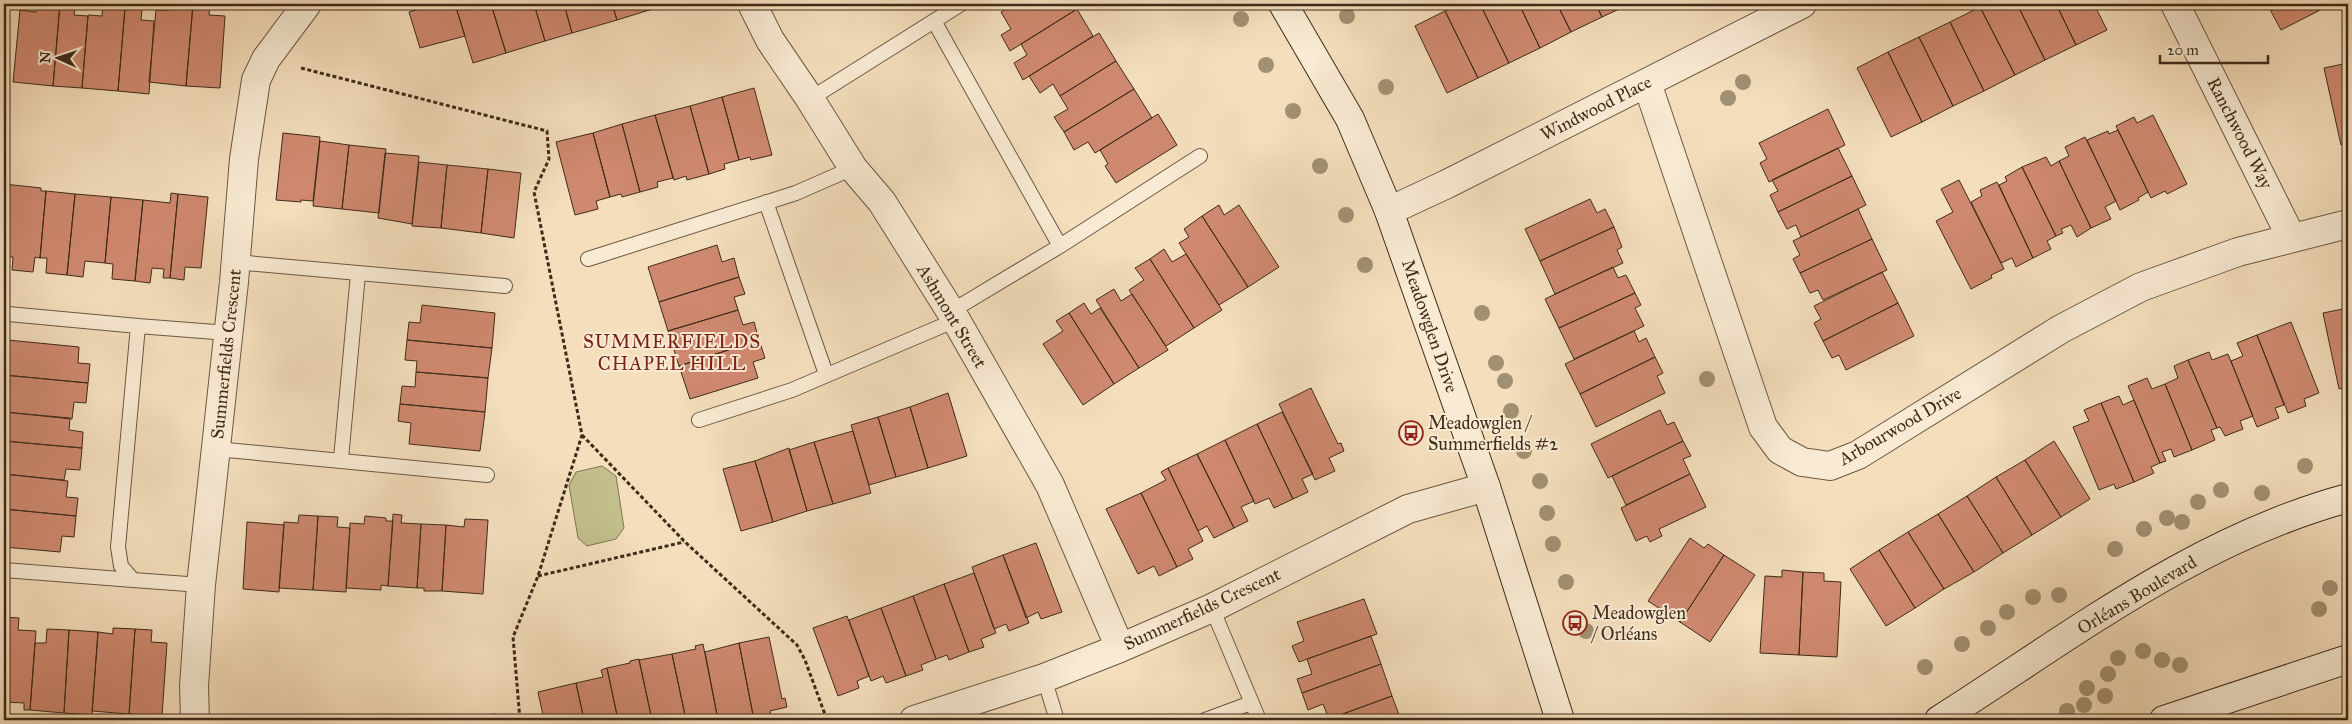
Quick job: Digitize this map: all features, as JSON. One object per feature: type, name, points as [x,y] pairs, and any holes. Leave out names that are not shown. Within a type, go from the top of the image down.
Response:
[{"type":"street","name":"Summerfields Crescent","points":[[196,720],[194,686],[201,586],[228,333],[244,159],[256,80],[266,58],[307,4]]},
{"type":"street","name":"Ashmont Street","points":[[752,4],[770,40],[853,168],[882,202],[953,316],[1050,485],[1120,648]]},
{"type":"street","name":"Meadowglen Drive","points":[[1283,4],[1350,119],[1389,211],[1486,487],[1560,720]]},
{"type":"street","name":"Windwood Place","points":[[1389,211],[1802,4]]},
{"type":"street","name":"Ranchwood Way","points":[[2175,4],[2291,237]]},
{"type":"street","name":"Arbourwood Drive","points":[[1647,83],[1763,427],[1780,450],[1802,462],[1830,466],[1858,455],[2061,329],[2141,287],[2238,252],[2348,224]]},
{"type":"street","name":"Summerfields Crescent","points":[[914,720],[1044,678],[1120,648],[1212,608],[1408,510],[1486,487]]},
{"type":"street","name":"Orléans Boulevard","points":[[1939,720],[2153,582],[2231,543],[2275,524],[2348,498]]},
{"type":"street","points":[[2164,720],[2348,659]]},
{"type":"lane","points":[[810,99],[961,4]]},
{"type":"lane","points":[[934,21],[1060,246]]},
{"type":"lane","points":[[699,420],[792,390],[953,316],[1200,156]]},
{"type":"lane","points":[[588,259],[766,202],[853,168]]},
{"type":"lane","points":[[766,202],[826,374]]},
{"type":"lane","points":[[235,262],[505,286]]},
{"type":"lane","points":[[341,459],[358,274]]},
{"type":"lane","points":[[8,314],[228,333]]},
{"type":"lane","points":[[133,580],[121,566],[118,547],[138,326]]},
{"type":"lane","points":[[216,449],[341,459],[369,465],[487,475]]},
{"type":"lane","points":[[4,570],[201,586]]},
{"type":"lane","points":[[1212,608],[1259,720]]},
{"type":"lane","points":[[1044,678],[1057,720]]},
{"type":"lane","points":[[1205,720],[1251,703]]},
{"type":"path","points":[[266,58],[547,131],[549,159],[534,192],[582,434],[538,576],[513,637],[520,720]]},
{"type":"path","points":[[582,434],[684,542],[797,644],[806,660],[826,720]]},
{"type":"path","points":[[538,576],[684,542]]},
{"type":"shaded area","points":[[602,466],[616,476],[624,528],[616,539],[587,546],[578,538],[569,485],[576,472]]},
{"type":"building","points":[[37,4],[60,4],[53,86],[13,82],[20,10],[36,12]]},
{"type":"building","points":[[60,4],[76,4],[74,15],[88,16],[82,88],[53,86]]},
{"type":"building","points":[[170,4],[193,4],[186,86],[149,82],[156,10],[169,10]]},
{"type":"building","points":[[193,4],[210,4],[209,15],[225,16],[220,88],[186,86]]},
{"type":"building","points":[[437,4],[455,4],[465,36],[420,48],[409,12]]},
{"type":"building","points":[[455,4],[491,4],[506,53],[473,63]]},
{"type":"building","points":[[491,4],[534,4],[545,41],[506,53]]},
{"type":"building","points":[[534,4],[564,4],[572,33],[545,41]]},
{"type":"building","points":[[564,4],[612,4],[617,20],[572,33]]},
{"type":"building","points":[[612,4],[644,4],[646,11],[617,20]]},
{"type":"building","points":[[644,4],[671,4],[646,11]]},
{"type":"building","points":[[836,4],[847,4],[839,8]]},
{"type":"building","points":[[1014,4],[1080,4],[1082,6],[1010,51],[1001,35],[1011,29],[1001,12]]},
{"type":"building","points":[[1461,4],[1480,4],[1509,63],[1478,78],[1445,11]]},
{"type":"building","points":[[1480,4],[1519,4],[1540,48],[1509,63]]},
{"type":"building","points":[[1519,4],[1557,4],[1571,32],[1540,48]]},
{"type":"building","points":[[1557,4],[1596,4],[1602,17],[1571,32]]},
{"type":"building","points":[[1596,4],[1630,4],[1602,17]]},
{"type":"building","points":[[1986,4],[2017,4],[2045,60],[2015,75],[1980,7]]},
{"type":"building","points":[[2017,4],[2056,4],[2076,45],[2045,60]]},
{"type":"building","points":[[2056,4],[2094,4],[2107,30],[2076,45]]},
{"type":"building","points":[[2267,4],[2332,4],[2281,30]]},
{"type":"building","points":[[103,6],[125,8],[118,91],[82,88],[88,15],[102,16]]},
{"type":"building","points":[[1980,7],[2015,75],[1984,91],[1950,22]]},
{"type":"building","points":[[125,8],[142,9],[141,20],[154,21],[149,94],[118,91]]},
{"type":"building","points":[[1077,9],[1093,36],[1023,80],[1014,63],[1027,55],[1021,44]]},
{"type":"building","points":[[1445,11],[1478,78],[1447,93],[1415,26]]},
{"type":"building","points":[[1950,22],[1984,91],[1953,106],[1919,37]]},
{"type":"building","points":[[1099,33],[1116,61],[1060,96],[1053,84],[1040,93],[1029,76]]},
{"type":"building","points":[[1919,37],[1953,106],[1922,122],[1888,52]]},
{"type":"building","points":[[1888,52],[1922,122],[1891,137],[1857,68]]},
{"type":"building","points":[[1116,61],[1134,89],[1064,132],[1054,117],[1068,109],[1060,96]]},
{"type":"building","points":[[2348,63],[2348,144],[2341,145],[2324,68]]},
{"type":"building","points":[[754,88],[772,155],[751,160],[750,157],[739,160],[722,97]]},
{"type":"building","points":[[1134,89],[1152,118],[1095,153],[1088,142],[1074,150],[1064,132]]},
{"type":"building","points":[[722,97],[739,160],[724,164],[725,169],[709,174],[690,106]]},
{"type":"building","points":[[690,106],[709,174],[687,180],[686,176],[674,180],[655,115]]},
{"type":"building","points":[[1828,109],[1845,145],[1769,182],[1760,163],[1767,159],[1759,143]]},
{"type":"building","points":[[1158,114],[1177,145],[1116,183],[1105,166],[1108,164],[1100,150]]},
{"type":"building","points":[[655,115],[673,178],[657,182],[658,187],[640,192],[622,124]]},
{"type":"building","points":[[2153,115],[2187,184],[2167,194],[2165,191],[2151,198],[2116,126],[2134,117],[2137,123]]},
{"type":"building","points":[[622,124],[640,192],[622,197],[621,194],[610,197],[593,133]]},
{"type":"building","points":[[2118,130],[2148,192],[2138,198],[2139,200],[2120,210],[2087,140],[2108,131],[2109,134]]},
{"type":"building","points":[[283,133],[320,137],[313,201],[276,200]]},
{"type":"building","points":[[593,133],[610,197],[596,201],[598,209],[575,215],[556,142]]},
{"type":"building","points":[[2085,137],[2116,201],[2105,207],[2111,219],[2091,228],[2059,161],[2069,156],[2065,147]]},
{"type":"building","points":[[320,141],[349,145],[342,209],[313,206]]},
{"type":"building","points":[[349,145],[386,149],[379,213],[342,209]]},
{"type":"building","points":[[1838,148],[1852,176],[1778,212],[1770,195],[1778,191],[1772,180]]},
{"type":"building","points":[[385,153],[419,156],[412,224],[378,218]]},
{"type":"building","points":[[2046,157],[2051,166],[2059,161],[2091,228],[2077,237],[2071,225],[2061,229],[2063,233],[2056,236],[2022,167]]},
{"type":"building","points":[[419,162],[447,165],[441,228],[412,226]]},
{"type":"building","points":[[447,165],[488,169],[481,233],[441,228]]},
{"type":"building","points":[[2022,167],[2056,236],[2047,241],[2051,249],[2033,258],[1999,185],[2007,181],[2005,177]]},
{"type":"building","points":[[488,169],[521,173],[514,238],[481,233]]},
{"type":"building","points":[[1852,176],[1866,205],[1801,237],[1796,225],[1787,229],[1778,212]]},
{"type":"building","points":[[1959,180],[2004,269],[1991,275],[1992,278],[1971,289],[1936,221],[1953,212],[1941,189]]},
{"type":"building","points":[[1997,182],[2033,258],[2016,267],[2012,258],[2001,263],[1971,202],[1982,196],[1980,190]]},
{"type":"building","points":[[4,184],[41,188],[41,191],[46,191],[40,258],[35,257],[33,272],[12,270],[13,257],[4,257]]},
{"type":"building","points":[[46,191],[75,194],[67,275],[46,273],[47,258],[40,258]]},
{"type":"building","points":[[171,193],[178,194],[170,278],[163,278],[164,269],[152,268],[150,283],[135,281],[143,200],[170,203]]},
{"type":"building","points":[[75,194],[111,197],[105,263],[85,261],[83,277],[67,275]]},
{"type":"building","points":[[178,194],[208,197],[201,268],[185,267],[184,280],[170,278]]},
{"type":"building","points":[[111,197],[143,200],[135,281],[112,279],[113,264],[105,263]]},
{"type":"building","points":[[1590,199],[1597,213],[1605,209],[1614,227],[1540,261],[1525,229]]},
{"type":"building","points":[[1219,205],[1224,215],[1239,205],[1279,267],[1248,287],[1202,216]]},
{"type":"building","points":[[1858,209],[1872,239],[1800,273],[1793,259],[1800,255],[1793,241]]},
{"type":"building","points":[[1202,216],[1248,287],[1219,305],[1179,243],[1189,237],[1184,229]]},
{"type":"building","points":[[1614,227],[1622,247],[1617,250],[1623,263],[1555,294],[1540,261]]},
{"type":"building","points":[[1872,239],[1887,270],[1823,300],[1818,290],[1810,293],[1800,273]]},
{"type":"building","points":[[717,245],[722,262],[734,258],[739,277],[659,302],[648,267]]},
{"type":"building","points":[[1164,249],[1172,262],[1186,254],[1222,310],[1194,328],[1150,259]]},
{"type":"building","points":[[1150,259],[1194,328],[1166,346],[1129,290],[1144,280],[1135,268]]},
{"type":"building","points":[[1613,267],[1618,278],[1626,275],[1635,293],[1559,328],[1545,299]]},
{"type":"building","points":[[1882,272],[1898,303],[1823,341],[1814,323],[1821,319],[1814,306]]},
{"type":"building","points":[[739,277],[745,294],[734,297],[738,310],[668,331],[659,302]]},
{"type":"building","points":[[1114,289],[1121,301],[1132,294],[1168,350],[1139,368],[1096,300]]},
{"type":"building","points":[[1635,293],[1641,305],[1635,308],[1644,326],[1574,359],[1559,328]]},
{"type":"building","points":[[1084,303],[1091,314],[1100,308],[1139,368],[1114,384],[1069,313]]},
{"type":"building","points":[[1898,303],[1914,336],[1846,370],[1839,355],[1832,358],[1823,341]]},
{"type":"building","points":[[422,305],[495,313],[492,348],[407,340],[409,322],[420,323]]},
{"type":"building","points":[[2348,308],[2348,387],[2339,389],[2323,313]]},
{"type":"building","points":[[738,310],[743,325],[754,322],[759,340],[679,366],[668,331]]},
{"type":"building","points":[[1069,313],[1114,384],[1083,405],[1043,344],[1063,331],[1056,321]]},
{"type":"building","points":[[2291,322],[2319,393],[2304,399],[2306,406],[2288,413],[2257,335]]},
{"type":"building","points":[[1634,331],[1639,342],[1646,338],[1655,357],[1580,394],[1565,364]]},
{"type":"building","points":[[2257,335],[2284,405],[2275,408],[2279,418],[2257,427],[2231,361],[2243,356],[2237,343]]},
{"type":"building","points":[[8,340],[79,347],[78,363],[90,364],[88,383],[4,375]]},
{"type":"building","points":[[407,340],[492,348],[488,378],[416,372],[417,361],[405,360]]},
{"type":"building","points":[[759,340],[765,358],[753,362],[758,378],[690,399],[679,366]]},
{"type":"building","points":[[2209,352],[2212,360],[2228,354],[2253,416],[2240,421],[2243,429],[2225,436],[2220,427],[2217,428],[2188,360]]},
{"type":"building","points":[[1655,357],[1663,373],[1657,376],[1665,393],[1596,427],[1580,394]]},
{"type":"building","points":[[2188,360],[2217,428],[2211,430],[2215,440],[2192,450],[2165,384],[2178,378],[2174,366]]},
{"type":"building","points":[[416,372],[488,378],[485,412],[400,404],[402,386],[415,387]]},
{"type":"building","points":[[4,375],[88,383],[86,403],[74,402],[72,419],[4,412]]},
{"type":"building","points":[[2147,378],[2152,389],[2165,384],[2192,450],[2174,457],[2171,449],[2162,452],[2166,461],[2160,463],[2128,386]]},
{"type":"building","points":[[1311,388],[1338,444],[1341,443],[1344,451],[1329,458],[1335,471],[1315,480],[1279,404]]},
{"type":"building","points":[[948,393],[967,456],[928,468],[910,407]]},
{"type":"building","points":[[2119,396],[2123,405],[2134,400],[2160,463],[2151,467],[2154,473],[2134,482],[2101,403]]},
{"type":"building","points":[[2101,403],[2134,482],[2116,489],[2114,484],[2099,490],[2073,427],[2089,421],[2084,410]]},
{"type":"building","points":[[400,404],[485,412],[480,451],[409,444],[411,423],[398,421]]},
{"type":"building","points":[[910,407],[928,468],[896,477],[878,417]]},
{"type":"building","points":[[1660,410],[1667,425],[1674,422],[1683,441],[1608,478],[1591,444]]},
{"type":"building","points":[[4,412],[70,418],[69,430],[83,432],[82,448],[4,441]]},
{"type":"building","points":[[1282,412],[1313,474],[1302,479],[1308,492],[1293,499],[1257,424]]},
{"type":"building","points":[[878,417],[896,477],[869,485],[851,425]]},
{"type":"building","points":[[1257,424],[1293,499],[1274,508],[1269,498],[1255,504],[1225,440]]},
{"type":"building","points":[[853,431],[871,493],[833,504],[814,442]]},
{"type":"building","points":[[1225,440],[1254,501],[1241,507],[1248,521],[1234,528],[1197,454]]},
{"type":"building","points":[[4,441],[82,448],[80,470],[66,469],[64,480],[4,474]]},
{"type":"building","points":[[1683,441],[1691,456],[1683,459],[1690,474],[1626,505],[1612,476]]},
{"type":"building","points":[[2054,441],[2090,499],[2061,517],[2025,460]]},
{"type":"building","points":[[814,442],[833,504],[807,511],[789,450]]},
{"type":"building","points":[[789,448],[807,511],[773,522],[755,461]]},
{"type":"building","points":[[1197,454],[1234,528],[1214,538],[1207,526],[1198,531],[1168,468]]},
{"type":"building","points":[[2025,460],[2061,517],[2032,535],[1996,477]]},
{"type":"building","points":[[755,461],[773,522],[741,531],[723,469]]},
{"type":"building","points":[[1168,468],[1203,541],[1188,549],[1193,559],[1177,567],[1141,493],[1166,480],[1161,472]]},
{"type":"building","points":[[4,474],[68,481],[66,497],[78,498],[76,516],[4,509]]},
{"type":"building","points":[[1690,474],[1706,507],[1659,529],[1662,536],[1650,542],[1647,536],[1636,541],[1621,508]]},
{"type":"building","points":[[1996,477],[2032,535],[2003,553],[1967,496]]},
{"type":"building","points":[[1141,493],[1177,567],[1159,576],[1154,566],[1138,574],[1106,509]]},
{"type":"building","points":[[1967,496],[2003,553],[1974,572],[1938,514]]},
{"type":"building","points":[[4,509],[76,516],[74,537],[62,536],[60,552],[4,547]]},
{"type":"building","points":[[393,514],[402,515],[401,523],[421,524],[417,588],[388,586]]},
{"type":"building","points":[[1938,514],[1974,572],[1944,589],[1908,532]]},
{"type":"building","points":[[299,515],[318,516],[313,590],[279,588],[284,522],[298,523]]},
{"type":"building","points":[[318,516],[338,517],[337,527],[350,528],[346,592],[313,590]]},
{"type":"building","points":[[365,516],[386,518],[386,521],[393,521],[388,586],[381,585],[381,590],[346,588],[350,523],[364,524]]},
{"type":"building","points":[[465,519],[488,520],[483,594],[442,591],[446,525],[464,527]]},
{"type":"building","points":[[247,522],[284,525],[279,592],[243,589]]},
{"type":"building","points":[[421,524],[446,525],[442,591],[424,591],[424,588],[417,588]]},
{"type":"building","points":[[1908,532],[1944,589],[1915,608],[1879,550]]},
{"type":"building","points":[[1690,538],[1704,548],[1708,544],[1724,555],[1680,622],[1648,601]]},
{"type":"building","points":[[1036,543],[1062,612],[1041,619],[1038,612],[1026,618],[1003,555]]},
{"type":"building","points":[[1879,550],[1915,608],[1886,626],[1850,569]]},
{"type":"building","points":[[1003,555],[1029,623],[1009,631],[1006,624],[994,629],[972,567]]},
{"type":"building","points":[[1724,555],[1755,575],[1710,642],[1680,622]]},
{"type":"building","points":[[1782,570],[1803,572],[1799,655],[1760,653],[1765,576],[1782,577]]},
{"type":"building","points":[[1803,572],[1824,573],[1824,581],[1841,582],[1837,657],[1799,655]]},
{"type":"building","points":[[974,573],[996,633],[981,639],[984,647],[969,652],[944,584]]},
{"type":"building","points":[[944,584],[969,652],[949,660],[947,655],[936,659],[913,596]]},
{"type":"building","points":[[913,596],[936,659],[921,665],[923,670],[906,676],[881,608]]},
{"type":"building","points":[[1364,599],[1377,634],[1299,662],[1292,646],[1304,641],[1297,622]]},
{"type":"building","points":[[881,608],[906,676],[886,683],[883,676],[871,681],[849,620]]},
{"type":"building","points":[[847,616],[869,676],[857,681],[859,688],[838,696],[813,628]]},
{"type":"building","points":[[4,617],[19,618],[18,630],[36,631],[30,710],[24,710],[24,703],[4,702]]},
{"type":"building","points":[[113,628],[135,629],[129,714],[92,711],[98,632],[113,634]]},
{"type":"building","points":[[47,629],[69,630],[64,713],[30,710],[35,643],[46,643]]},
{"type":"building","points":[[135,629],[152,630],[151,642],[167,643],[162,716],[129,714]]},
{"type":"building","points":[[69,630],[98,632],[92,715],[64,713]]},
{"type":"building","points":[[1371,636],[1381,664],[1302,693],[1297,679],[1312,674],[1307,659]]},
{"type":"building","points":[[769,637],[782,699],[785,698],[787,707],[770,711],[772,720],[754,720],[739,643]]},
{"type":"building","points":[[739,643],[754,720],[718,720],[705,652]]},
{"type":"building","points":[[703,644],[718,720],[686,720],[672,654],[696,649],[695,646]]},
{"type":"building","points":[[672,654],[686,720],[652,720],[639,660]]},
{"type":"building","points":[[639,659],[652,720],[618,720],[607,668]]},
{"type":"building","points":[[1381,664],[1392,696],[1329,719],[1323,704],[1308,710],[1302,693]]},
{"type":"building","points":[[607,668],[618,720],[584,720],[576,683],[603,677],[601,670]]},
{"type":"building","points":[[576,683],[584,720],[544,720],[538,692]]},
{"type":"building","points":[[1392,696],[1401,720],[1329,720],[1329,719]]},
{"type":"building","points":[[495,714],[496,720],[464,720],[464,717]]},
{"type":"building","points":[[464,717],[464,720],[436,720]]},
{"type":"place","name":"Meadowglen / Summerfields #2","points":[[1411,433]]},
{"type":"place","name":"Meadowglen / Orléans","points":[[1575,623]]},
{"type":"district","name":"SUMMERFIELDS CHAPEL HILL","points":[[672,352]]}]
